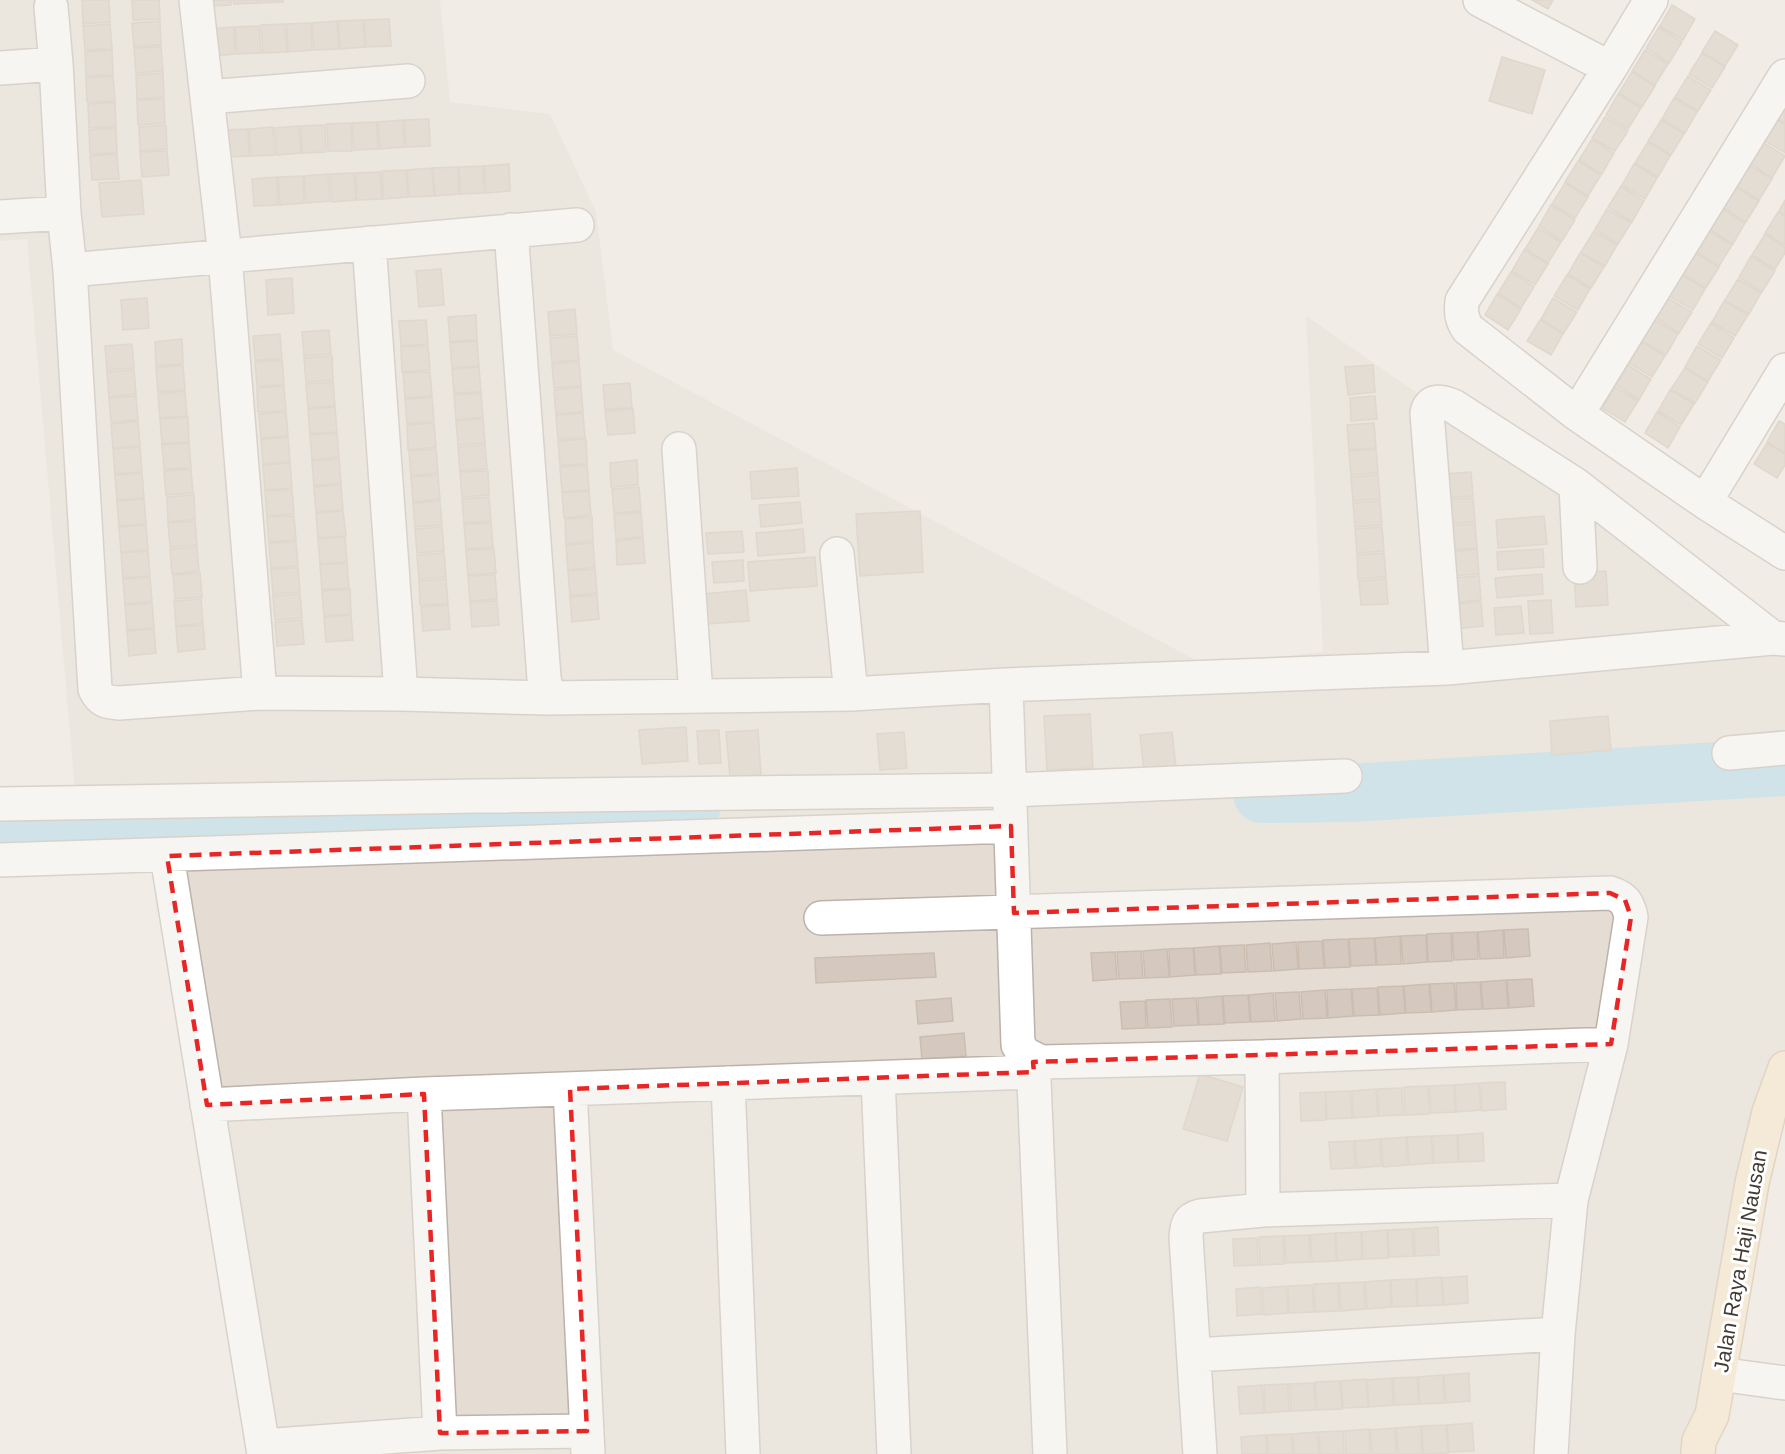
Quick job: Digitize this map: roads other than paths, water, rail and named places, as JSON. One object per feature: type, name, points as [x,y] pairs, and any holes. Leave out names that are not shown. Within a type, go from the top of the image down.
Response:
[{"type":"street","points":[[196,0],[225,256],[260,693]]},
{"type":"street","points":[[1480,0],[1610,68]]},
{"type":"street","points":[[1651,0],[1462,301],[1463,322],[1468,329],[1576,414],[1705,502],[1785,553]]},
{"type":"street","points":[[51,7],[64,213],[70,270],[95,689],[105,702],[119,703],[260,693],[548,698],[850,694],[1006,685],[1447,668],[1779,638]]},
{"type":"street","points":[[0,68],[56,64]]},
{"type":"street","points":[[1576,414],[1785,76]]},
{"type":"street","points":[[207,97],[408,81]]},
{"type":"street","points":[[0,217],[64,213]]},
{"type":"street","points":[[70,270],[577,225]]},
{"type":"street","points":[[511,230],[544,678],[548,698]]},
{"type":"street","points":[[369,243],[401,694]]},
{"type":"street","points":[[1705,502],[1785,370]]},
{"type":"street","points":[[1447,668],[1427,414],[1428,407],[1439,401],[1453,406],[1576,485],[1779,638]]},
{"type":"street","points":[[679,449],[696,695]]},
{"type":"street","points":[[1576,485],[1580,567]]},
{"type":"street","points":[[837,554],[850,694]]},
{"type":"street","points":[[1006,685],[1018,1045],[1033,1065],[1050,1454]]},
{"type":"street","points":[[1729,753],[1785,748]]},
{"type":"street","points":[[0,804],[1010,790],[1345,776]]},
{"type":"street","points":[[0,860],[1011,826]]},
{"type":"street","points":[[167,856],[264,1450],[440,1433],[587,1443],[570,1089]]},
{"type":"street","points":[[821,918],[1014,914],[1610,893],[1620,896],[1629,907],[1631,917],[1611,1044],[1571,1200],[1558,1334],[1551,1454]]},
{"type":"street","points":[[207,1105],[424,1094],[878,1078],[1033,1065],[1041,1062],[1262,1057],[1611,1044]]},
{"type":"street","points":[[1262,1057],[1263,1210]]},
{"type":"street","name":"Jalan Raya Haji Nausan","points":[[1698,1454],[1699,1441],[1712,1415],[1752,1183],[1777,1113],[1785,1068]]},
{"type":"street","points":[[878,1078],[894,1454]]},
{"type":"street","points":[[728,1083],[744,1454]]},
{"type":"street","points":[[424,1094],[440,1433]]},
{"type":"street","points":[[1200,1454],[1186,1237],[1186,1225],[1192,1218],[1263,1210],[1571,1200]]},
{"type":"street","points":[[1195,1355],[1558,1334]]},
{"type":"street","points":[[1719,1374],[1785,1383]]},
{"type":"waterway","points":[[1262,794],[1349,793],[1785,767]]},
{"type":"waterway","points":[[0,829],[691,809]]}]
